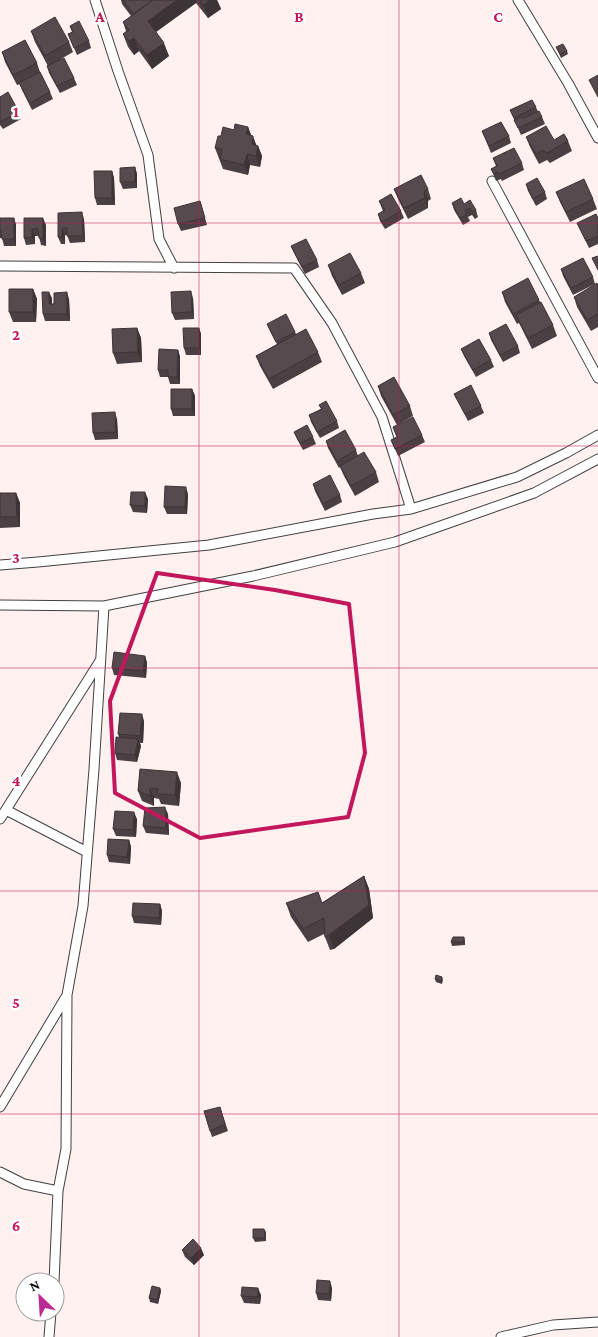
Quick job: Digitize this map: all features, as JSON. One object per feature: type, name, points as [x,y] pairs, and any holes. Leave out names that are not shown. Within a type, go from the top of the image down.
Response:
[{"type":"street","points":[[95,0],[148,155],[160,239],[174,268]]},
{"type":"street","points":[[518,0],[568,83],[598,138]]},
{"type":"street","points":[[492,181],[598,378]]},
{"type":"street","points":[[0,266],[294,268],[332,323],[382,416],[411,508]]},
{"type":"street","points":[[0,565],[209,545],[411,508],[517,477],[598,435]]},
{"type":"street","points":[[0,605],[104,606],[253,576],[395,542],[534,493],[598,459]]},
{"type":"street","points":[[54,1272],[58,1191],[66,1149],[67,995],[83,906],[104,606]]},
{"type":"street","points":[[0,819],[101,660]]},
{"type":"street","points":[[6,810],[87,852]]},
{"type":"street","points":[[0,1107],[67,995]]},
{"type":"street","points":[[0,1172],[24,1184],[58,1191]]},
{"type":"street","points":[[49,1337],[50,1322]]},
{"type":"street","points":[[501,1337],[553,1325],[598,1322]]},
{"type":"highlighted area","points":[[157,573],[275,590],[349,604],[365,753],[348,817],[200,838],[115,793],[110,701]]},
{"type":"building","points":[[123,0],[153,0],[133,14]]},
{"type":"building","points":[[153,0],[177,0],[148,21],[164,43],[147,55],[134,38],[129,41],[123,34],[129,30],[123,22]]},
{"type":"building","points":[[200,0],[210,0],[203,5]]},
{"type":"building","points":[[55,17],[69,42],[45,56],[31,31]]},
{"type":"building","points":[[79,21],[89,41],[74,48],[68,34],[73,32],[70,26]]},
{"type":"building","points":[[25,40],[37,63],[13,75],[2,52]]},
{"type":"building","points":[[563,44],[567,51],[560,54],[556,47]]},
{"type":"building","points":[[64,58],[74,78],[57,86],[47,66]]},
{"type":"building","points":[[40,72],[50,92],[30,103],[19,83]]},
{"type":"building","points":[[598,75],[598,97],[589,80]]},
{"type":"building","points":[[8,92],[19,112],[0,122],[0,97]]},
{"type":"building","points":[[532,100],[536,107],[514,118],[510,110]]},
{"type":"building","points":[[539,111],[542,117],[518,128],[514,120],[524,118]]},
{"type":"building","points":[[501,122],[509,136],[489,146],[482,131]]},
{"type":"building","points":[[235,124],[248,127],[246,134],[253,136],[252,144],[258,146],[256,156],[247,154],[244,165],[220,159],[222,149],[215,148],[223,127],[234,130]]},
{"type":"building","points":[[546,126],[554,140],[564,134],[568,141],[547,153],[543,150],[536,154],[526,137]]},
{"type":"building","points":[[514,148],[522,163],[499,174],[498,172],[494,174],[491,169],[497,166],[493,158]]},
{"type":"building","points":[[135,167],[135,182],[120,182],[120,168]]},
{"type":"building","points":[[94,171],[112,171],[112,198],[95,198]]},
{"type":"building","points":[[421,175],[428,189],[424,191],[425,198],[404,208],[394,189]]},
{"type":"building","points":[[537,178],[545,192],[533,199],[526,184]]},
{"type":"building","points":[[584,179],[593,199],[566,212],[556,192]]},
{"type":"building","points":[[391,194],[401,211],[382,222],[378,214],[385,210],[379,201]]},
{"type":"building","points":[[461,198],[464,204],[470,200],[476,210],[472,212],[470,208],[465,210],[467,214],[460,218],[452,203]]},
{"type":"building","points":[[200,201],[205,218],[178,224],[174,208]]},
{"type":"building","points":[[82,212],[83,236],[67,236],[67,228],[62,228],[62,237],[58,237],[58,213]]},
{"type":"building","points":[[596,214],[598,218],[598,236],[586,241],[577,223]]},
{"type":"building","points":[[0,218],[14,218],[14,239],[2,239]]},
{"type":"building","points":[[24,218],[43,218],[43,239],[39,238],[38,229],[32,229],[32,237],[24,238]]},
{"type":"building","points":[[306,239],[317,260],[302,267],[291,246]]},
{"type":"building","points":[[350,253],[361,273],[339,285],[328,265]]},
{"type":"building","points":[[598,256],[598,270],[592,258]]},
{"type":"building","points":[[583,258],[593,277],[571,288],[561,269]]},
{"type":"building","points":[[528,278],[539,300],[513,314],[502,292]]},
{"type":"building","points":[[597,283],[598,314],[587,320],[574,297]]},
{"type":"building","points":[[9,289],[33,289],[33,312],[9,312]]},
{"type":"building","points":[[191,291],[192,312],[172,313],[171,292]]},
{"type":"building","points":[[42,292],[49,292],[49,304],[54,304],[54,293],[67,292],[67,314],[43,314]]},
{"type":"building","points":[[541,302],[553,325],[528,338],[516,315]]},
{"type":"building","points":[[286,314],[295,332],[276,342],[267,324]]},
{"type":"building","points":[[506,324],[518,346],[500,355],[489,333]]},
{"type":"building","points":[[137,328],[138,352],[113,353],[112,329]]},
{"type":"building","points":[[183,328],[199,328],[199,348],[184,348]]},
{"type":"building","points":[[306,329],[318,352],[269,379],[256,356]]},
{"type":"building","points":[[479,339],[491,360],[473,370],[461,349]]},
{"type":"building","points":[[159,349],[178,350],[177,377],[168,377],[168,370],[158,370]]},
{"type":"building","points":[[394,377],[410,406],[393,415],[378,386]]},
{"type":"building","points":[[471,385],[481,406],[465,414],[454,394]]},
{"type":"building","points":[[171,389],[192,389],[192,409],[171,409]]},
{"type":"building","points":[[326,401],[337,421],[317,432],[309,415],[322,409],[319,405]]},
{"type":"building","points":[[115,412],[116,432],[93,433],[92,413]]},
{"type":"building","points":[[413,417],[422,435],[395,449],[391,440],[397,437],[393,427]]},
{"type":"building","points":[[307,425],[313,437],[300,443],[294,432]]},
{"type":"building","points":[[345,430],[356,450],[337,461],[326,441]]},
{"type":"building","points":[[364,452],[376,472],[351,486],[340,466]]},
{"type":"building","points":[[330,475],[340,495],[323,504],[313,484]]},
{"type":"building","points":[[165,486],[186,487],[185,507],[164,507]]},
{"type":"building","points":[[131,492],[145,492],[145,506],[130,505]]},
{"type":"building","points":[[0,493],[16,493],[17,517],[0,517]]},
{"type":"building","points":[[114,652],[145,656],[143,671],[112,668]]},
{"type":"building","points":[[120,713],[142,714],[140,736],[118,734]]},
{"type":"building","points":[[116,737],[138,739],[135,755],[115,753]]},
{"type":"building","points":[[140,769],[177,772],[175,795],[157,794],[158,789],[150,788],[150,796],[138,791]]},
{"type":"building","points":[[165,807],[166,828],[143,826],[145,808]]},
{"type":"building","points":[[115,811],[134,812],[133,830],[113,829]]},
{"type":"building","points":[[108,839],[129,840],[127,857],[107,855]]},
{"type":"building","points":[[364,876],[369,905],[325,937],[324,918],[303,929],[286,903],[318,892],[322,903]]},
{"type":"building","points":[[133,903],[160,904],[159,918],[132,916]]},
{"type":"building","points":[[453,937],[464,937],[464,942],[451,942]]},
{"type":"building","points":[[436,975],[442,977],[441,981],[435,979]]},
{"type":"building","points":[[220,1107],[225,1124],[210,1131],[204,1111]]},
{"type":"building","points":[[253,1229],[264,1229],[265,1238],[253,1238]]},
{"type":"building","points":[[193,1239],[201,1248],[191,1258],[182,1250]]},
{"type":"building","points":[[317,1280],[330,1281],[329,1294],[316,1293]]},
{"type":"building","points":[[152,1286],[160,1288],[157,1300],[149,1298]]},
{"type":"building","points":[[242,1287],[258,1288],[258,1297],[241,1296]]}]
